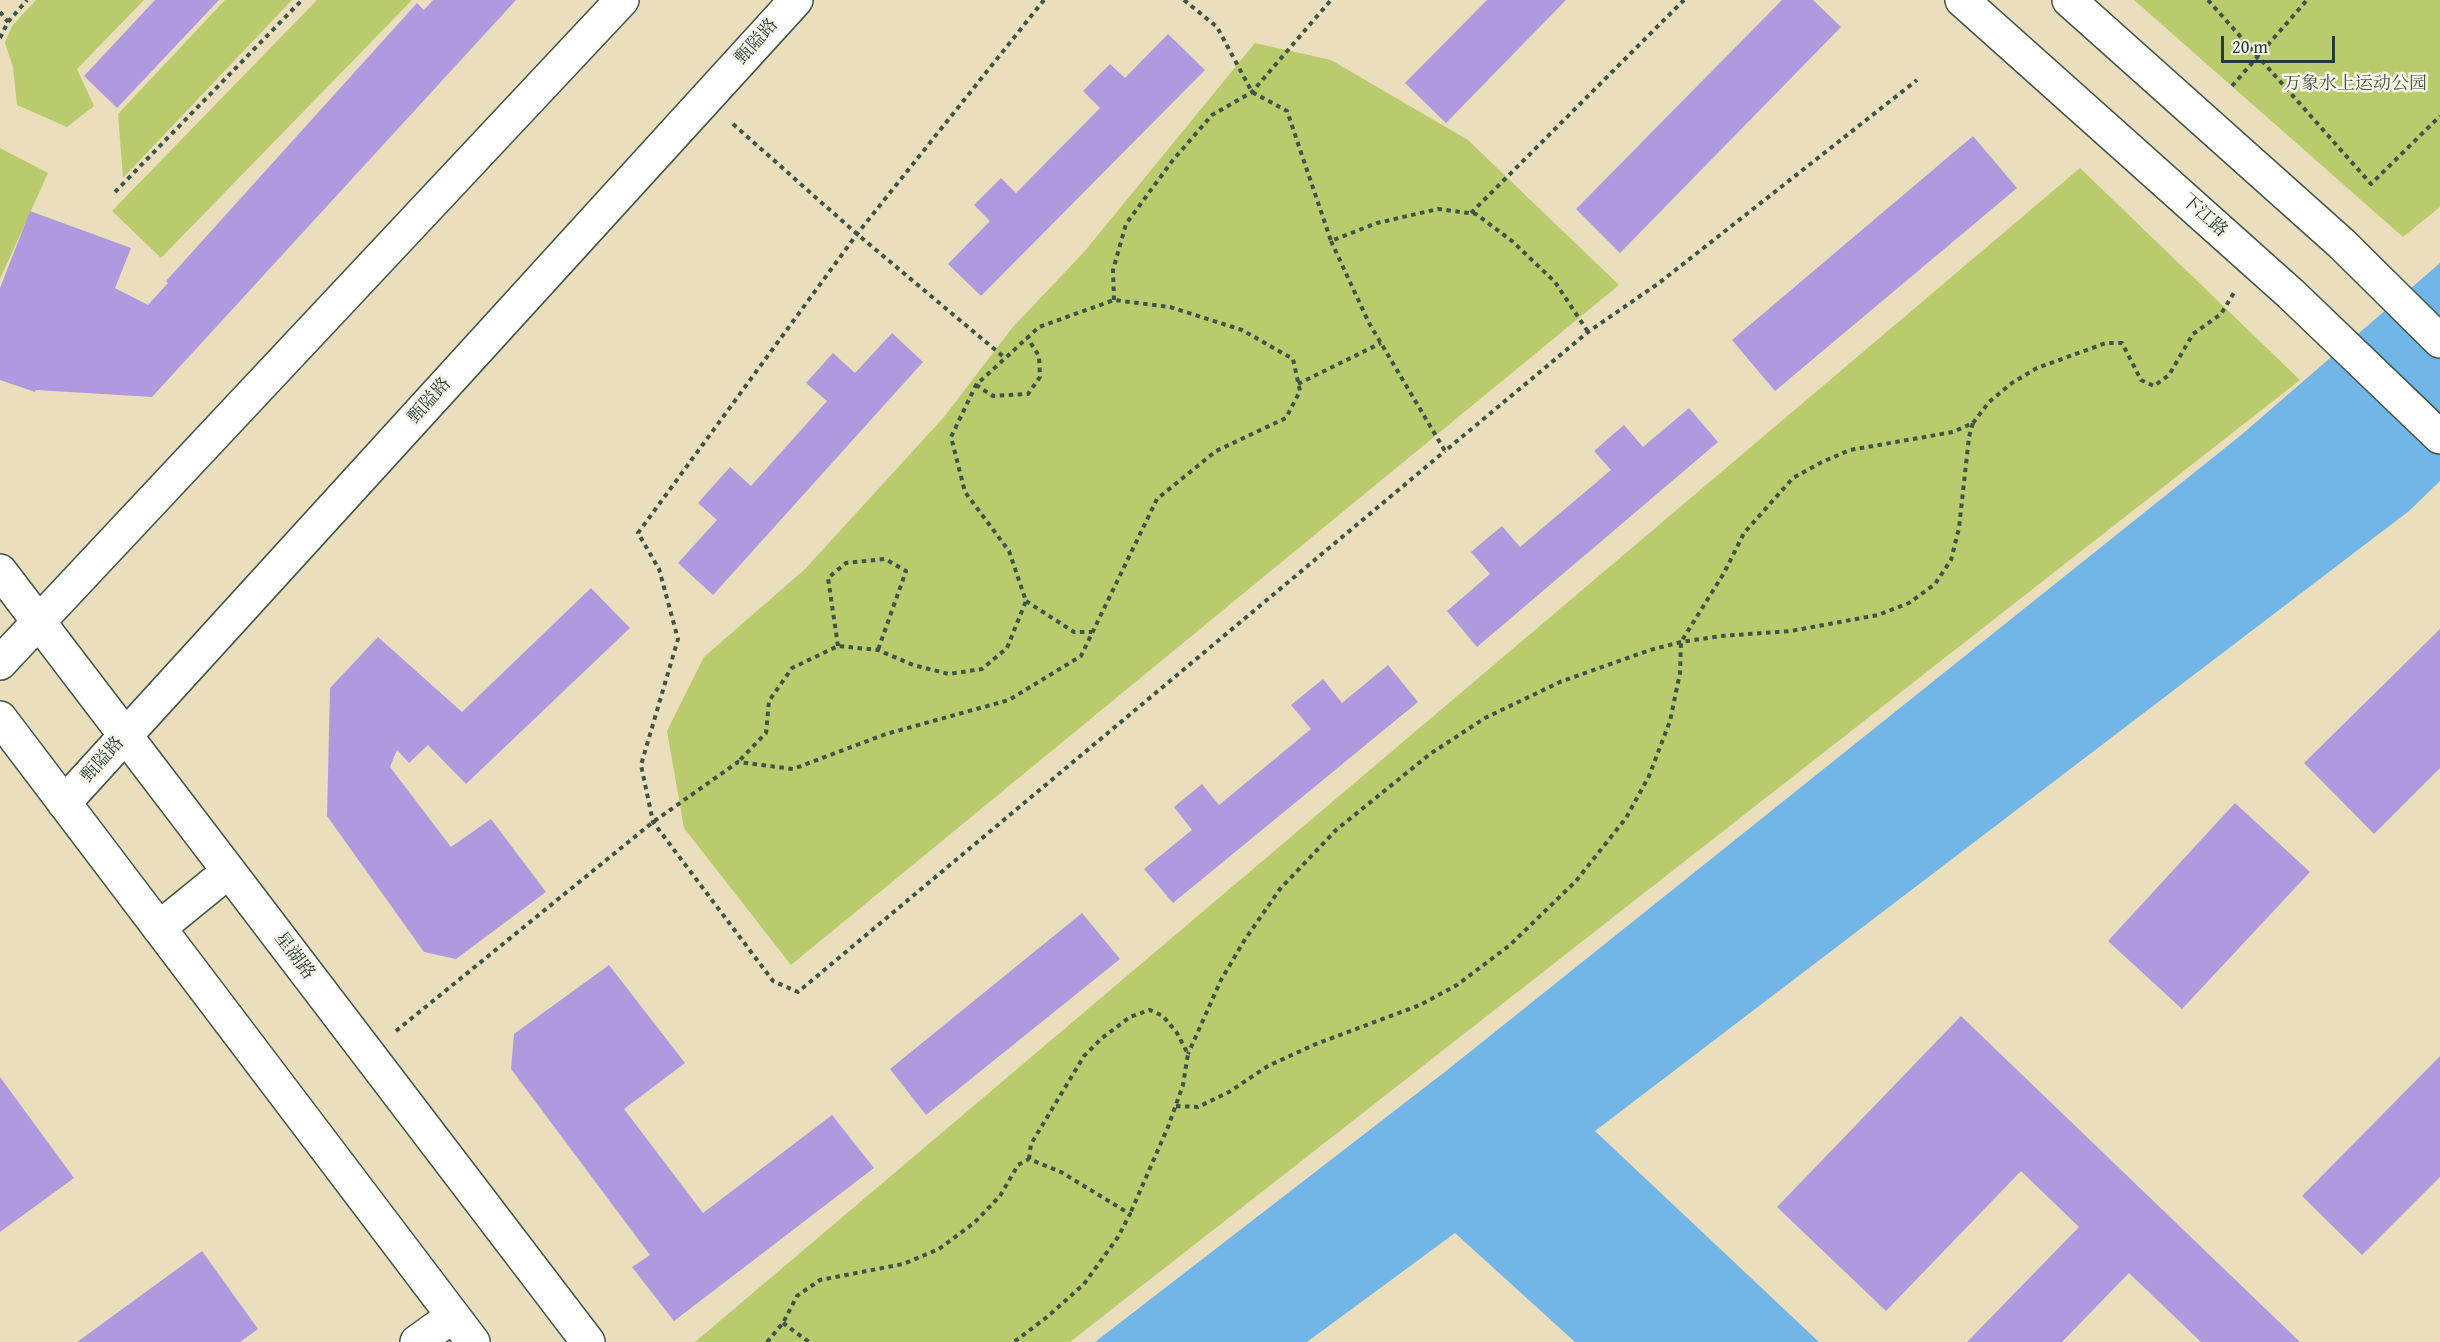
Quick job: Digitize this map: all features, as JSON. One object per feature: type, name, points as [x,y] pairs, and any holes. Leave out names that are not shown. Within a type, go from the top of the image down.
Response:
[{"type":"street","points":[[0,663],[622,0]]},
{"type":"street","name":"甄隘路","points":[[64,803],[796,0]]},
{"type":"street","name":"下江路","points":[[1962,0],[2291,294],[2440,437]]},
{"type":"street","points":[[2069,0],[2342,244],[2440,341]]},
{"type":"street","name":"星湖路","points":[[0,571],[588,1342]]},
{"type":"street","points":[[0,718],[473,1342]]},
{"type":"street","points":[[159,928],[229,871]]},
{"type":"street","points":[[417,1342],[453,1316]]},
{"type":"path","points":[[0,38],[8,22],[27,0]]},
{"type":"path","points":[[115,192],[302,0]]},
{"type":"path","points":[[1044,0],[857,234],[638,533],[659,569],[678,639],[641,765],[653,822],[773,981],[798,992],[1588,332],[1659,283],[1917,81]]},
{"type":"path","points":[[1184,0],[1217,27],[1251,92],[1287,111],[1331,242],[1381,343],[1445,451]]},
{"type":"path","points":[[1114,300],[1113,270],[1126,224],[1173,160],[1212,115],[1251,92],[1331,0]]},
{"type":"path","points":[[1470,213],[1684,0]]},
{"type":"path","points":[[2208,0],[2371,184],[2440,116]]},
{"type":"path","points":[[2232,86],[2307,0]]},
{"type":"path","points":[[0,12],[8,22]]},
{"type":"path","points":[[705,100],[857,234],[1005,358]]},
{"type":"path","points":[[1331,242],[1377,223],[1438,209],[1476,214],[1512,241],[1555,282],[1588,332]]},
{"type":"path","points":[[1014,1342],[1047,1317],[1084,1284],[1118,1237],[1152,1166],[1183,1085],[1188,1054],[1221,980],[1244,941],[1280,889],[1336,830],[1430,754],[1485,718],[1560,682],[1650,650],[1681,642],[1722,636],[1791,631],[1835,624],[1878,615],[1909,603],[1935,584],[1951,560],[1959,528],[1969,437],[1974,423],[1989,402],[2012,383],[2037,368],[2106,343],[2122,343],[2141,380],[2154,386],[2169,375],[2193,334],[2221,314],[2236,291]]},
{"type":"path","points":[[738,762],[793,769],[886,734],[1009,699],[1081,656],[1157,499],[1216,451],[1286,418],[1300,391],[1293,359],[1242,330],[1170,307],[1114,300],[1039,327],[976,385],[951,437],[965,492],[1009,551],[1026,601],[1074,632],[1092,632]]},
{"type":"path","points":[[976,385],[993,396],[1028,394],[1040,376],[1039,356],[1027,337]]},
{"type":"path","points":[[1298,384],[1381,343]]},
{"type":"path","points":[[1176,1106],[1198,1107],[1229,1092],[1268,1066],[1420,1005],[1457,985],[1510,945],[1576,882],[1626,818],[1649,776],[1670,721],[1680,673],[1681,642],[1724,573],[1744,533],[1793,478],[1822,462],[1850,450],[1953,432],[1974,423]]},
{"type":"path","points":[[838,646],[828,578],[846,563],[885,559],[906,571],[878,650]]},
{"type":"path","points":[[368,1053],[653,822],[738,762],[766,733],[769,701],[792,668],[838,646],[878,650],[913,665],[949,674],[981,669],[1007,648],[1026,601]]},
{"type":"path","points":[[1029,1159],[1031,1144],[1084,1056],[1102,1038],[1130,1017],[1150,1010],[1163,1016],[1177,1033],[1188,1054]]},
{"type":"path","points":[[1029,1159],[1061,1172],[1130,1214]]},
{"type":"path","points":[[767,1342],[783,1323],[797,1296],[820,1281],[903,1264],[939,1249],[974,1223],[1000,1196],[1018,1165],[1029,1159]]},
{"type":"path","points":[[783,1323],[809,1342]]},
{"type":"green space","points":[[36,0],[144,0],[77,69],[94,106],[67,127],[17,105],[13,67],[5,43],[12,26]]},
{"type":"green space","points":[[225,0],[292,0],[123,178],[118,114]]},
{"type":"green space","points":[[317,0],[412,0],[161,258],[112,211]]},
{"type":"green space","name":"万象水上运动公园","points":[[2134,0],[2440,0],[2440,207],[2403,237]]},
{"type":"green space","points":[[1255,43],[1331,60],[1468,140],[1619,285],[791,965],[684,828],[667,731],[704,657],[805,569],[944,417],[1012,328],[1084,252]]},
{"type":"green space","points":[[0,148],[48,173],[0,279]]},
{"type":"green space","points":[[2080,168],[2300,380],[1070,1342],[695,1342]]},
{"type":"water","points":[[2440,263],[2440,481],[2409,511],[1595,1131],[1819,1342],[1575,1342],[1455,1233],[1307,1342],[1095,1342],[1446,1071],[2240,436]]},
{"type":"building","points":[[155,0],[219,0],[117,108],[84,76]]},
{"type":"building","points":[[433,0],[516,0],[152,397],[36,390],[35,392],[0,380],[0,288],[30,211],[131,248],[115,288],[148,305],[168,283],[166,281],[417,3],[424,10]]},
{"type":"building","points":[[1487,0],[1566,0],[1446,123],[1405,83]]},
{"type":"building","points":[[1782,0],[1813,0],[1841,27],[1620,253],[1576,209]]},
{"type":"building","points":[[1168,34],[1205,70],[981,296],[948,264],[990,221],[974,205],[1001,178],[1016,193],[1100,108],[1083,91],[1110,64],[1125,78]]},
{"type":"building","points":[[1973,136],[2017,188],[1775,391],[1732,340]]},
{"type":"building","points":[[892,333],[923,362],[713,595],[678,563],[717,520],[698,503],[730,467],[751,486],[827,401],[806,383],[833,353],[855,373]]},
{"type":"building","points":[[1689,408],[1718,442],[1477,647],[1447,611],[1490,574],[1471,552],[1502,526],[1520,547],[1611,470],[1594,451],[1624,425],[1643,447]]},
{"type":"building","points":[[591,588],[630,628],[466,784],[428,745],[409,763],[397,750],[390,767],[451,847],[491,819],[546,892],[456,959],[424,952],[327,816],[330,688],[378,637],[462,712]]},
{"type":"building","points":[[2440,629],[2440,768],[2374,834],[2304,763]]},
{"type":"building","points":[[1388,665],[1418,702],[1173,903],[1144,869],[1192,830],[1174,807],[1202,784],[1219,805],[1311,729],[1291,705],[1323,679],[1342,703]]},
{"type":"building","points":[[2235,803],[2310,872],[2182,1009],[2108,941]]},
{"type":"building","points":[[1082,913],[1120,959],[926,1115],[890,1069]]},
{"type":"building","points":[[609,965],[685,1063],[624,1109],[703,1213],[832,1115],[874,1168],[674,1321],[632,1267],[650,1255],[511,1069],[514,1034]]},
{"type":"building","points":[[1961,1016],[2300,1342],[2201,1342],[2129,1273],[2062,1342],[1967,1342],[2079,1227],[2021,1171],[1886,1311],[1777,1207]]},
{"type":"building","points":[[2440,1056],[2440,1177],[2362,1255],[2302,1196]]},
{"type":"building","points":[[0,1077],[74,1178],[0,1232]]},
{"type":"building","points":[[202,1251],[258,1329],[240,1342],[77,1342]]}]
